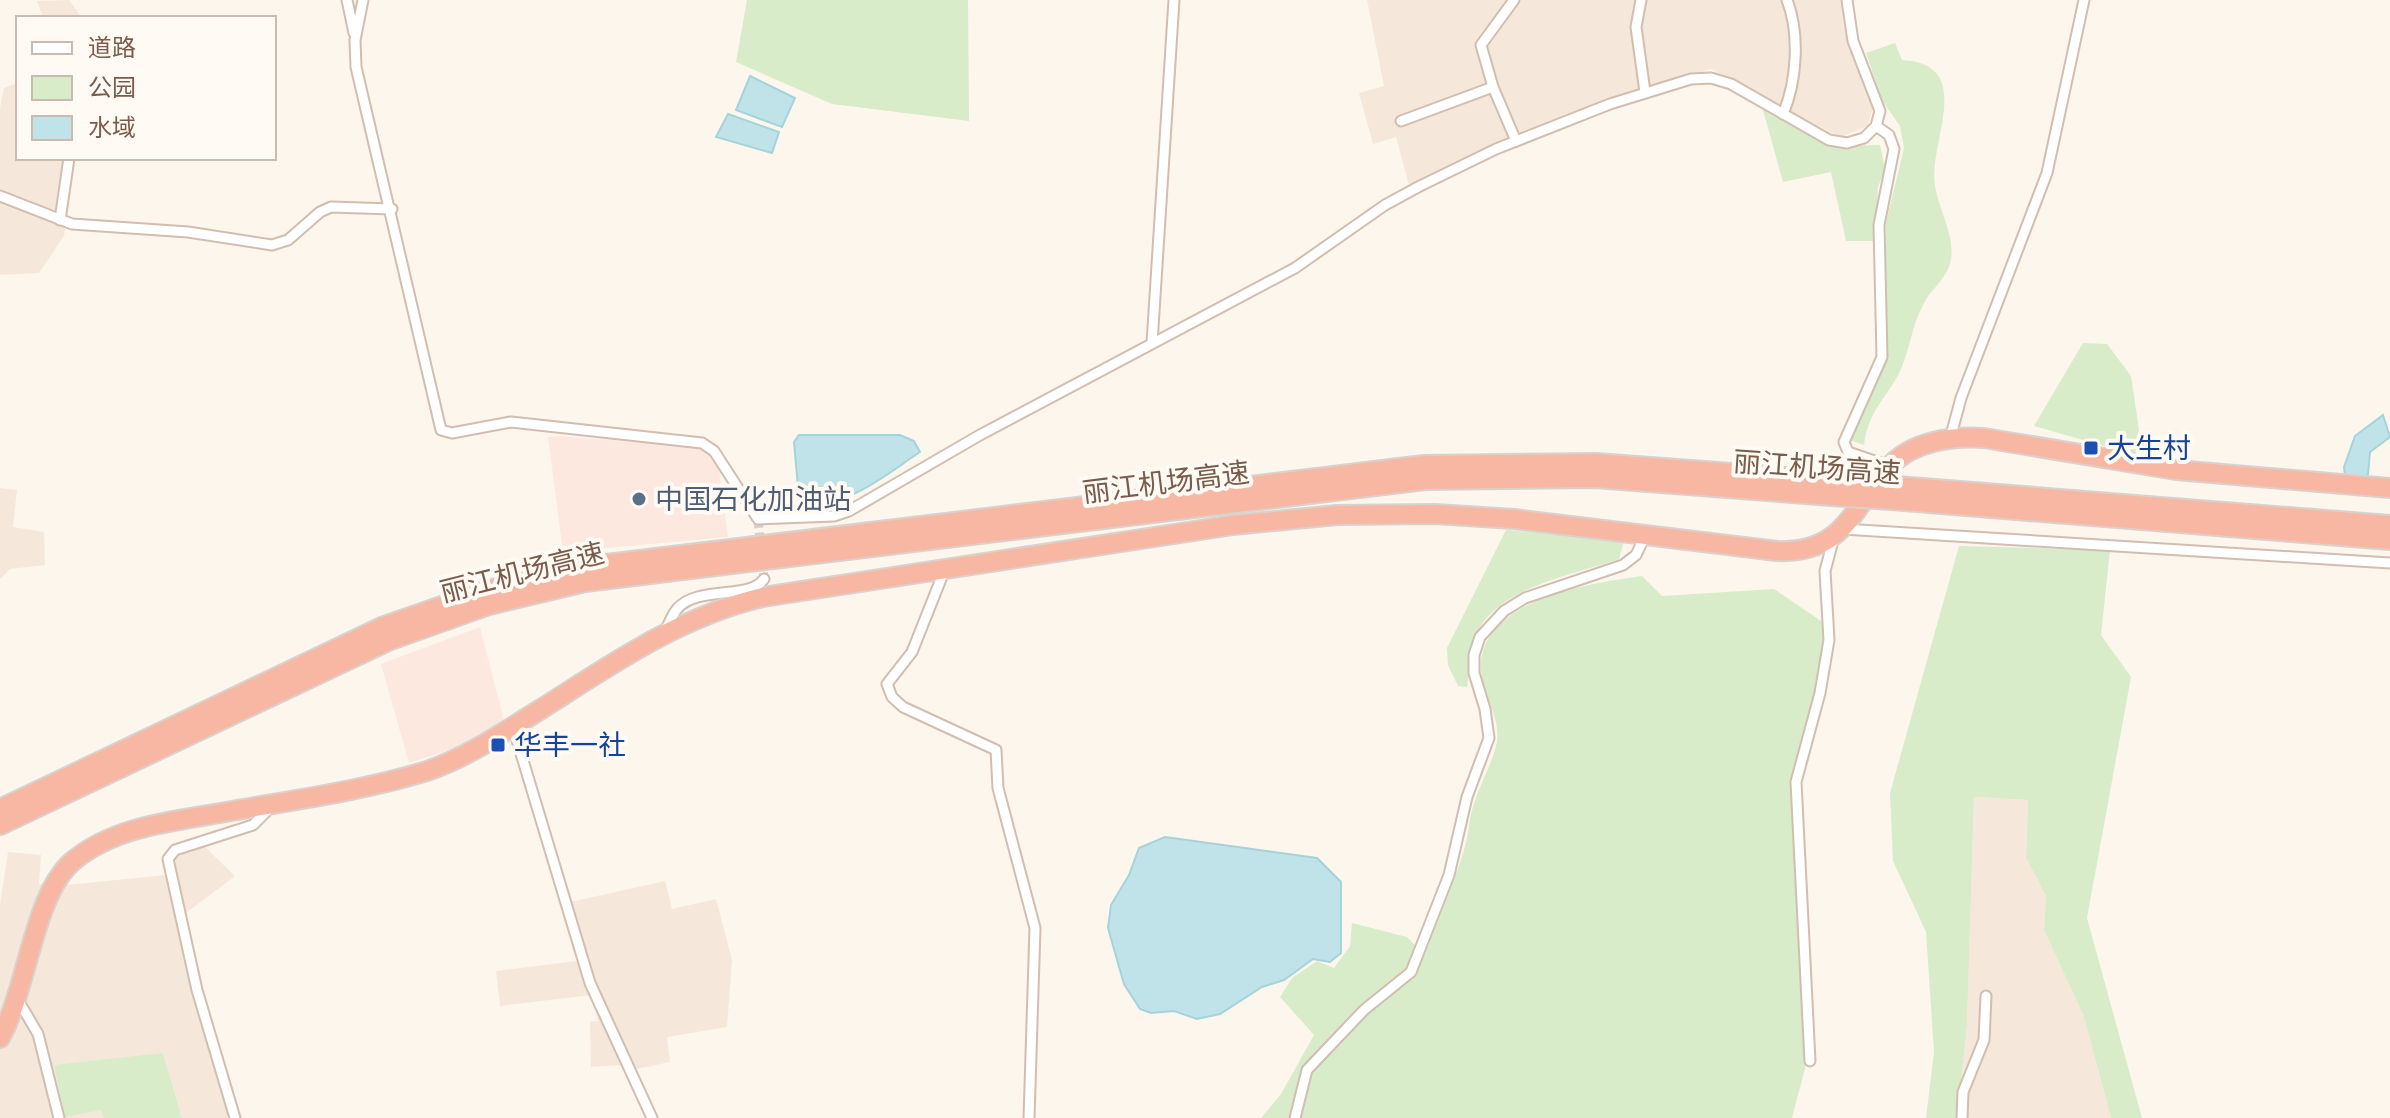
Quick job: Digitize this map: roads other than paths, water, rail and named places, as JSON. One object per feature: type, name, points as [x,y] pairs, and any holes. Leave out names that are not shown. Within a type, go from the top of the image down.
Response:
[{"type":"highway","points":[[0,1038],[18,1000],[49,894],[59,876],[78,857],[137,829],[369,786],[429,770],[482,746],[664,632],[710,612],[763,597],[1233,525],[1348,515],[1475,516],[1788,552],[1808,549],[1839,533],[1890,466],[1917,448],[1950,439],[1984,438],[2202,473],[2390,488]]},
{"type":"highway","name":"丽江机场高速","points":[[0,809],[382,627],[485,591],[582,567],[1424,465],[1596,463],[1850,490]]},
{"type":"highway","name":"丽江机场高速","points":[[0,825],[388,641],[489,605],[585,582],[1425,480],[1595,478],[1850,490],[2390,525]]},
{"type":"highway","name":"丽江机场高速","points":[[1895,493],[2390,540]]},
{"type":"street","points":[[347,0],[355,40],[356,67],[392,209],[441,430],[449,434],[511,422],[702,443],[714,451],[758,519],[834,516],[849,511],[980,435],[1295,268],[1385,205],[1516,141],[1645,92],[1691,79],[1711,78],[1731,84],[1824,138],[1841,143],[1864,138],[1876,126],[1879,106],[1853,41],[1847,0]]},
{"type":"street","points":[[355,40],[363,0]]},
{"type":"street","points":[[1152,343],[1174,0]]},
{"type":"street","points":[[1514,0],[1481,45],[1493,87],[1516,141]]},
{"type":"street","points":[[1641,0],[1636,35],[1645,92]]},
{"type":"street","points":[[1783,114],[1791,97],[1795,33],[1787,0]]},
{"type":"street","points":[[1950,439],[1961,398],[2047,173],[2084,0]]},
{"type":"street","points":[[1401,121],[1493,87]]},
{"type":"street","points":[[1876,126],[1889,135],[1894,149],[1879,225],[1882,357],[1844,442],[1848,452],[1890,466]]},
{"type":"street","points":[[60,220],[69,160]]},
{"type":"street","points":[[0,196],[60,220],[94,227],[188,232],[272,245],[288,240],[320,212],[331,207],[392,209]]},
{"type":"street","points":[[1810,1061],[1795,790],[1829,640],[1825,571],[1839,533],[2390,563]]},
{"type":"street","points":[[1295,1118],[1307,1070],[1364,1010],[1411,972],[1449,875],[1467,797],[1489,738],[1474,673],[1474,655],[1480,637],[1504,611],[1525,598],[1623,565],[1636,555],[1646,534]]},
{"type":"street","points":[[945,569],[912,652],[887,684],[892,697],[903,707],[996,750],[998,788],[1035,928],[1029,1118]]},
{"type":"street","points":[[664,632],[685,603],[720,592],[754,588],[764,579]]},
{"type":"street","points":[[513,727],[590,983],[652,1118]]},
{"type":"street","points":[[235,1118],[197,990],[168,856],[175,850],[253,825],[273,803]]},
{"type":"street","points":[[1962,1118],[1963,1092],[1984,1040],[1986,996]]},
{"type":"street","points":[[18,1000],[38,1034],[59,1118]]},
{"type":"water","points":[[750,76],[795,98],[782,127],[736,110]]},
{"type":"water","points":[[728,114],[779,132],[772,153],[716,137]]},
{"type":"water","points":[[2383,415],[2390,437],[2370,452],[2368,474],[2364,478],[2345,476],[2344,467],[2355,436]]},
{"type":"water","points":[[799,435],[900,435],[914,441],[920,452],[863,489],[832,501],[815,502],[799,498],[794,442]]},
{"type":"water","points":[[1165,837],[1317,858],[1341,882],[1341,953],[1330,962],[1313,959],[1284,980],[1262,987],[1220,1014],[1197,1019],[1174,1011],[1151,1013],[1140,1009],[1124,984],[1108,928],[1111,905],[1129,875],[1139,848]]},
{"type":"tunnel","points":[[758,519],[764,579]]},
{"type":"place","name":"大生村","points":[[2091,448]]},
{"type":"place","name":"中国石化加油站","points":[[639,499]]},
{"type":"place","name":"华丰一社","points":[[498,745]]}]
